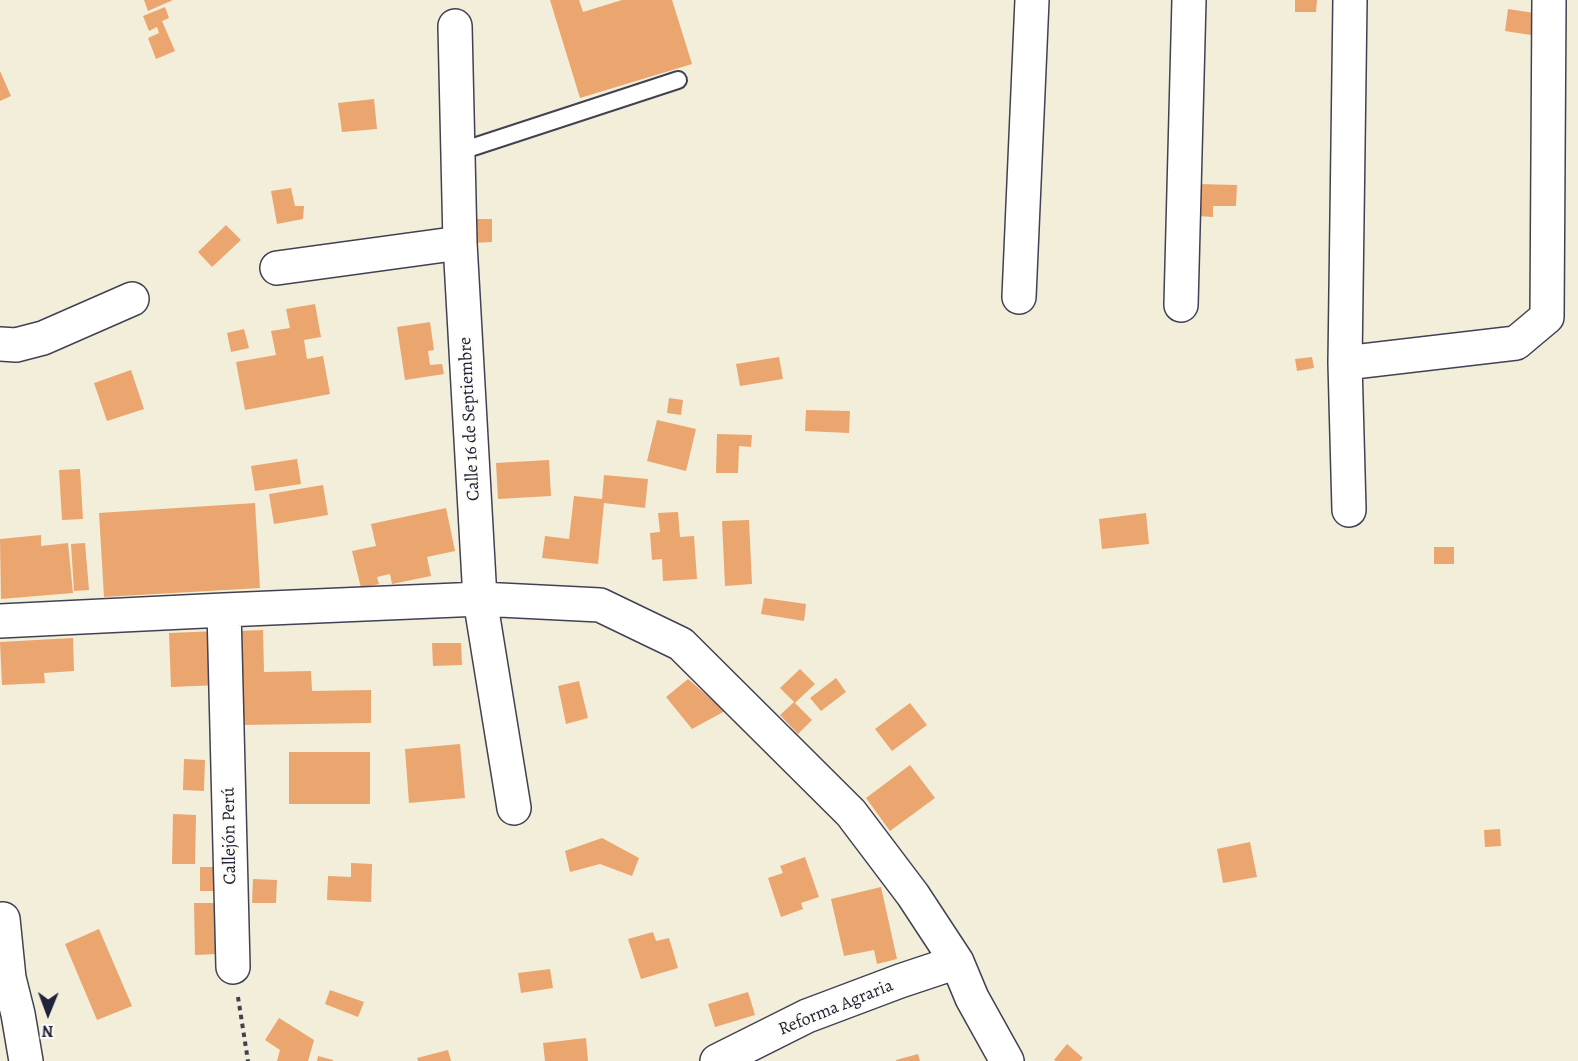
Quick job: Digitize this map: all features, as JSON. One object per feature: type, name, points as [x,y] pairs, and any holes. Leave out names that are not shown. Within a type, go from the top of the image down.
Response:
[{"type":"street","points":[[1019,297],[1032,0]]},
{"type":"street","points":[[1181,305],[1189,0]]},
{"type":"street","points":[[1349,510],[1345,363],[1350,0]]},
{"type":"street","points":[[1345,363],[1516,344],[1547,317],[1549,0]]},
{"type":"street","name":"Calle 16 de Septiembre","points":[[455,26],[460,243],[480,599],[514,808]]},
{"type":"street","points":[[277,268],[460,243]]},
{"type":"street","points":[[0,345],[16,345],[43,338],[132,299]]},
{"type":"street","points":[[0,621],[480,599],[600,605],[681,644],[850,813],[913,895],[957,962],[972,998],[1007,1061]]},
{"type":"street","name":"Callejón Perú","points":[[224,610],[233,967]]},
{"type":"street","points":[[3,919],[9,978],[26,1061]]},
{"type":"street","name":"Reforma Agraria","points":[[717,1061],[807,1016],[957,962]]},
{"type":"lane","points":[[458,152],[678,80]]},
{"type":"path","points":[[233,967],[248,1061]]},
{"type":"building","points":[[144,0],[173,0],[148,11]]},
{"type":"building","points":[[550,0],[579,0],[583,12],[622,0],[672,0],[692,64],[580,98]]},
{"type":"building","points":[[1295,0],[1317,0],[1316,12],[1295,12]]},
{"type":"building","points":[[165,7],[169,18],[162,21],[175,51],[156,59],[148,38],[159,33],[157,27],[149,31],[143,16]]},
{"type":"building","points":[[1508,9],[1547,15],[1544,37],[1505,31]]},
{"type":"building","points":[[0,71],[11,96],[0,101]]},
{"type":"building","points":[[374,99],[377,129],[342,132],[338,103]]},
{"type":"building","points":[[1199,184],[1237,185],[1236,206],[1213,206],[1213,217],[1198,216]]},
{"type":"building","points":[[291,188],[295,206],[304,206],[303,219],[277,224],[271,191]]},
{"type":"building","points":[[472,219],[492,219],[492,242],[472,243]]},
{"type":"building","points":[[226,225],[241,240],[212,267],[198,252]]},
{"type":"building","points":[[315,304],[321,337],[304,340],[307,359],[323,356],[330,394],[245,410],[236,362],[276,355],[271,331],[290,328],[286,309]]},
{"type":"building","points":[[430,322],[434,350],[428,351],[430,365],[442,364],[444,374],[405,380],[397,327]]},
{"type":"building","points":[[244,329],[249,348],[231,352],[227,333]]},
{"type":"building","points":[[779,357],[783,379],[740,386],[736,364]]},
{"type":"building","points":[[1312,357],[1314,368],[1297,371],[1295,359]]},
{"type":"building","points":[[131,370],[144,409],[107,421],[94,383]]},
{"type":"building","points":[[669,398],[683,400],[681,415],[667,413]]},
{"type":"building","points":[[806,410],[850,411],[849,433],[805,431]]},
{"type":"building","points":[[657,420],[696,429],[686,471],[647,461]]},
{"type":"building","points":[[717,434],[752,435],[751,447],[739,446],[738,473],[716,473]]},
{"type":"building","points":[[297,459],[301,484],[255,491],[251,466]]},
{"type":"building","points":[[549,460],[551,496],[498,499],[496,463]]},
{"type":"building","points":[[80,469],[83,519],[62,520],[59,470]]},
{"type":"building","points":[[604,475],[648,479],[645,508],[604,503],[598,564],[542,558],[545,536],[569,539],[574,496],[602,499]]},
{"type":"building","points":[[323,485],[328,515],[274,524],[269,494]]},
{"type":"building","points":[[255,503],[260,588],[104,597],[99,513]]},
{"type":"building","points":[[446,508],[455,551],[427,557],[431,576],[392,584],[390,574],[377,577],[379,584],[361,588],[352,551],[376,546],[371,524]]},
{"type":"building","points":[[678,512],[680,537],[694,536],[697,579],[663,581],[662,559],[652,560],[650,533],[660,532],[658,513]]},
{"type":"building","points":[[1146,513],[1149,544],[1102,549],[1099,519]]},
{"type":"building","points":[[749,520],[752,584],[725,586],[722,521]]},
{"type":"building","points":[[41,535],[41,546],[68,543],[73,593],[1,599],[0,539]]},
{"type":"building","points":[[85,543],[89,590],[74,591],[71,544]]},
{"type":"building","points":[[1434,547],[1454,547],[1454,564],[1434,564]]},
{"type":"building","points":[[764,598],[806,604],[804,621],[761,614]]},
{"type":"building","points":[[263,630],[264,672],[311,671],[312,691],[371,690],[371,723],[240,725],[238,631]]},
{"type":"building","points":[[218,631],[220,685],[171,687],[169,633]]},
{"type":"building","points":[[73,638],[74,671],[44,673],[45,683],[2,685],[0,642]]},
{"type":"building","points":[[432,643],[461,643],[462,665],[433,666]]},
{"type":"building","points":[[800,669],[815,684],[795,703],[812,720],[798,734],[780,715],[794,702],[780,688]]},
{"type":"building","points":[[836,678],[846,692],[821,711],[810,698]]},
{"type":"building","points":[[688,679],[725,711],[692,729],[666,697]]},
{"type":"building","points":[[579,681],[588,718],[566,724],[558,686]]},
{"type":"building","points":[[910,703],[927,725],[892,751],[875,729]]},
{"type":"building","points":[[460,744],[465,798],[409,803],[405,749]]},
{"type":"building","points":[[289,752],[370,752],[370,804],[289,804]]},
{"type":"building","points":[[184,759],[205,760],[204,791],[183,790]]},
{"type":"building","points":[[910,765],[935,798],[890,831],[866,798]]},
{"type":"building","points":[[173,814],[196,815],[195,864],[172,864]]},
{"type":"building","points":[[1500,829],[1501,846],[1485,847],[1484,830]]},
{"type":"building","points":[[602,838],[639,858],[632,876],[600,864],[570,872],[565,851]]},
{"type":"building","points":[[1250,842],[1257,877],[1223,883],[1217,849]]},
{"type":"building","points":[[805,857],[819,897],[801,903],[803,909],[781,917],[768,878],[783,873],[780,866]]},
{"type":"building","points":[[351,863],[372,864],[371,902],[327,900],[328,876],[351,877]]},
{"type":"building","points":[[200,867],[217,867],[217,891],[200,891]]},
{"type":"building","points":[[253,879],[277,880],[276,903],[252,903]]},
{"type":"building","points":[[881,887],[897,959],[877,964],[874,950],[844,956],[831,899]]},
{"type":"building","points":[[194,903],[218,903],[218,954],[195,955]]},
{"type":"building","points":[[99,929],[132,1006],[97,1020],[65,944]]},
{"type":"building","points":[[653,932],[656,941],[669,938],[678,968],[641,979],[628,939]]},
{"type":"building","points":[[550,969],[553,988],[521,993],[518,973]]},
{"type":"building","points":[[330,990],[364,1002],[358,1017],[325,1004]]},
{"type":"building","points":[[748,992],[755,1015],[715,1027],[708,1004]]},
{"type":"building","points":[[279,1018],[314,1040],[308,1061],[277,1061],[280,1050],[265,1040]]},
{"type":"building","points":[[586,1038],[588,1061],[545,1061],[543,1043]]},
{"type":"building","points":[[1067,1044],[1083,1058],[1080,1061],[1054,1060]]},
{"type":"building","points":[[448,1050],[451,1061],[418,1061],[417,1058]]},
{"type":"building","points":[[918,1054],[920,1061],[896,1061],[896,1060]]},
{"type":"building","points":[[318,1056],[333,1060],[333,1061],[317,1061]]}]
